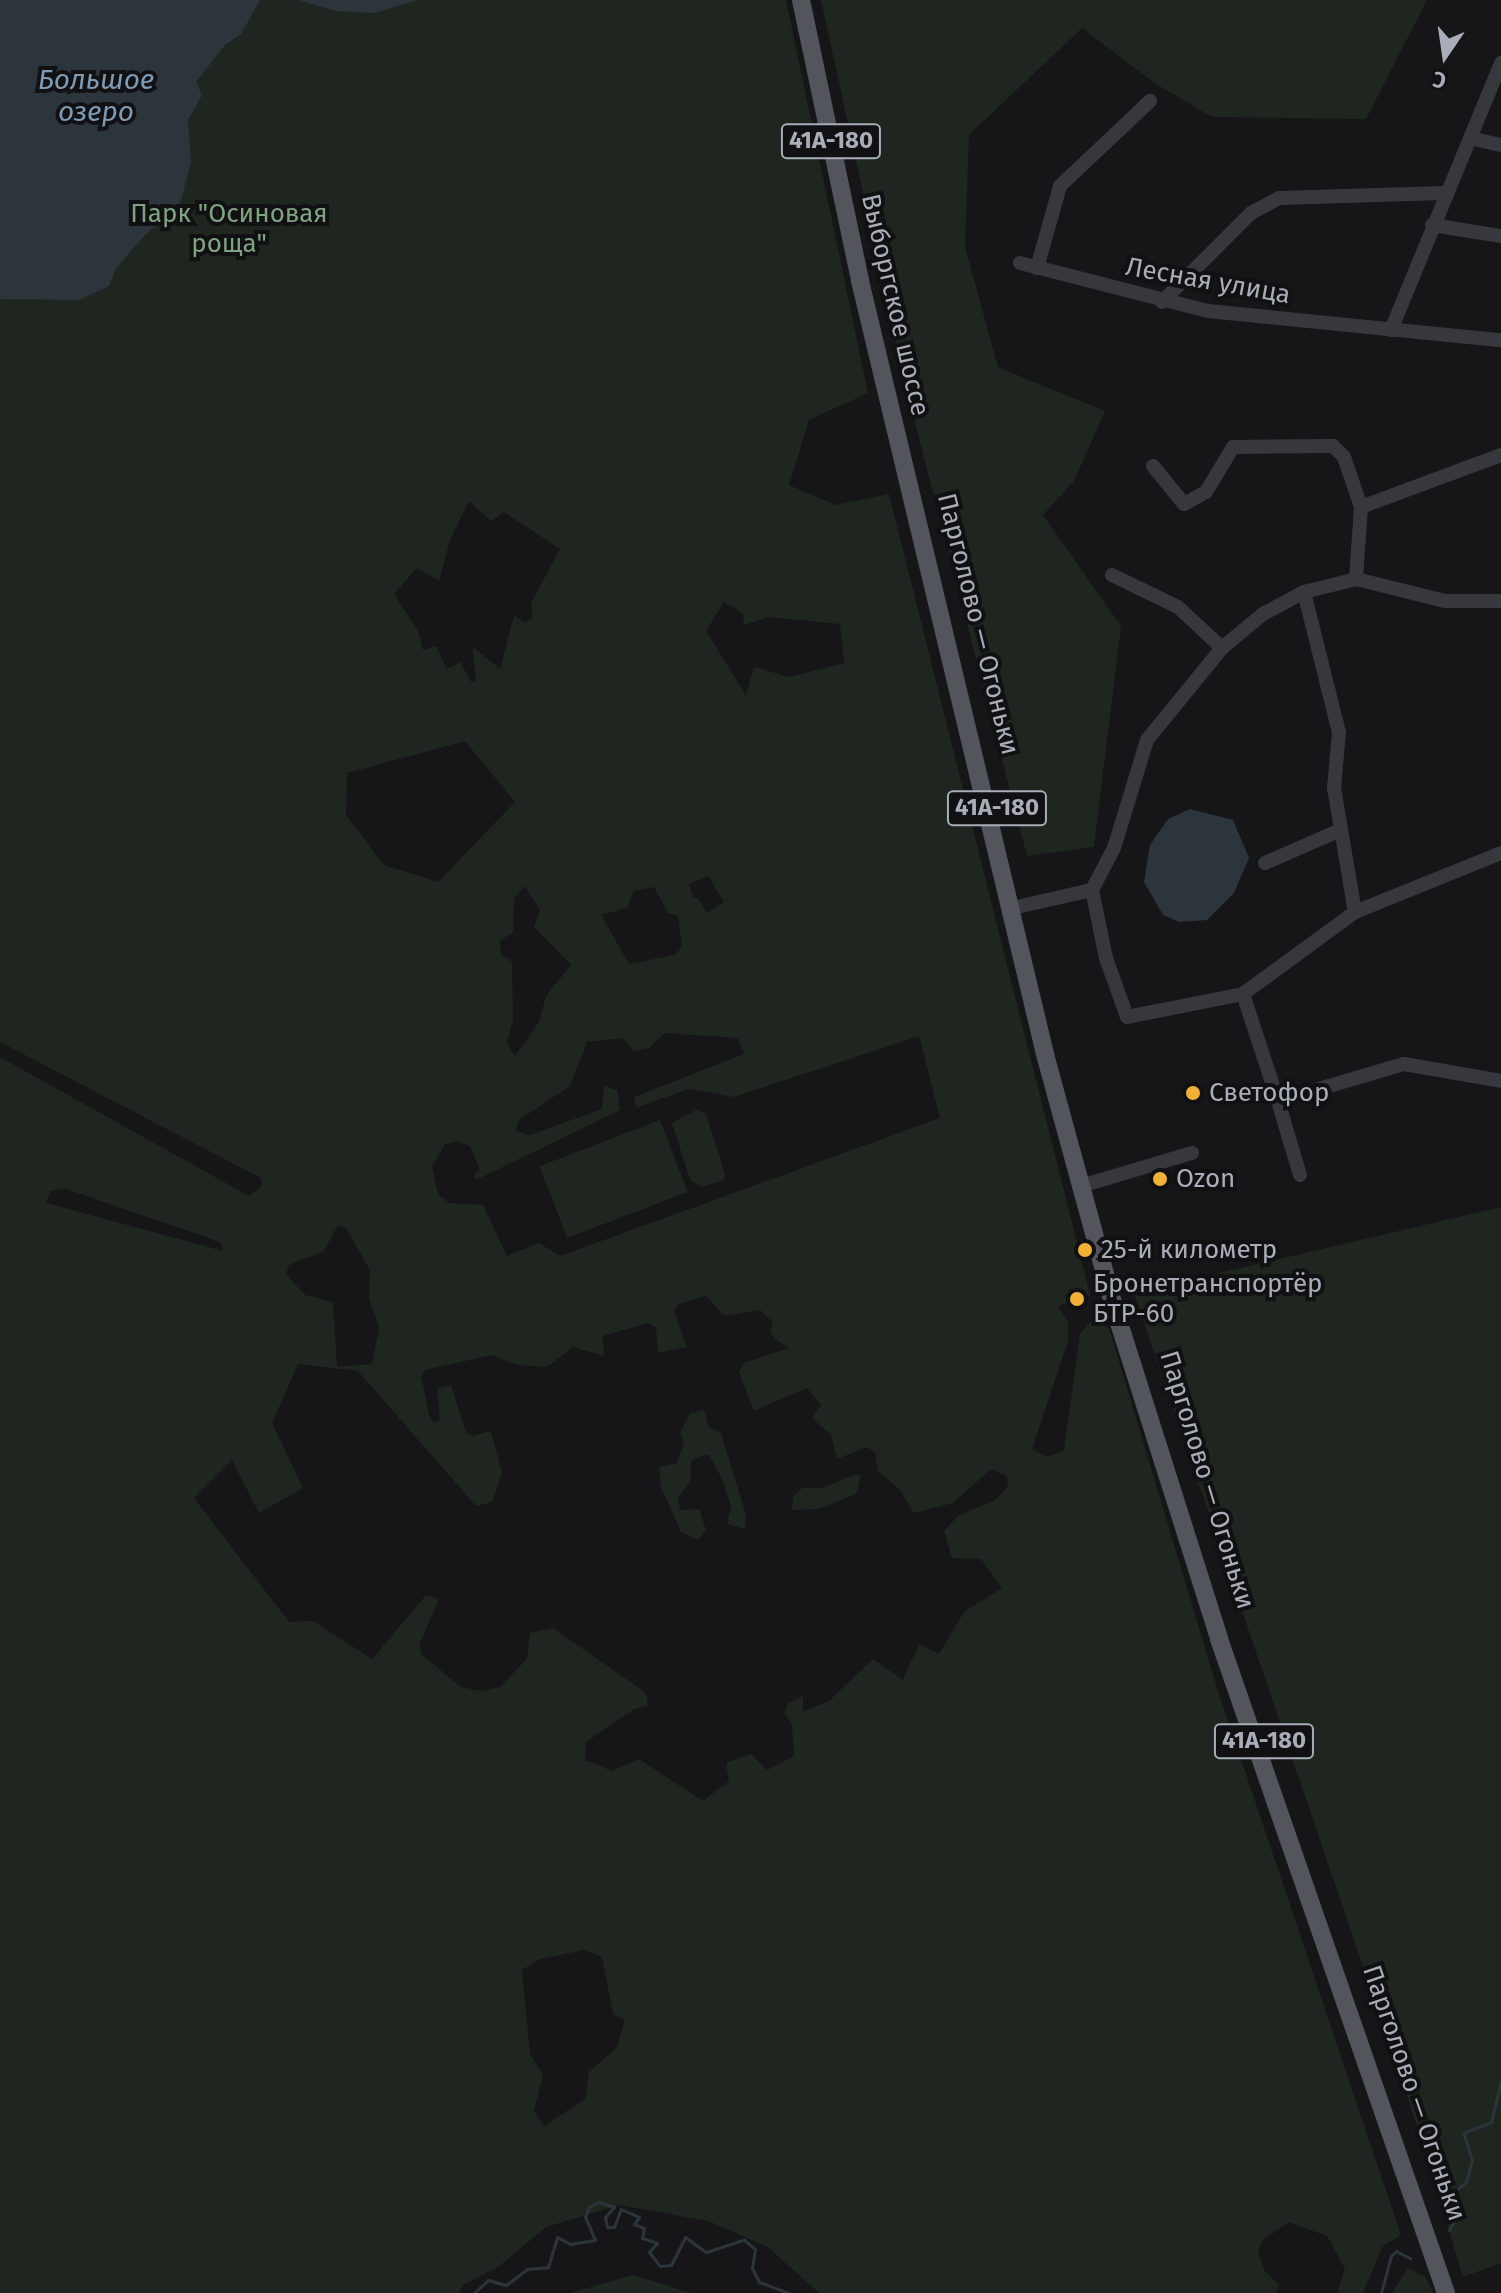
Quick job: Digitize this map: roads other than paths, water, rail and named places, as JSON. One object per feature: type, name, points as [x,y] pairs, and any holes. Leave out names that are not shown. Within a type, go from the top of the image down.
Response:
[{"type":"main road","name":"Выборгское шоссе","points":[[801,0],[860,281],[901,434]]},
{"type":"main road","name":"Выборгское шоссе","points":[[813,0],[901,434]]},
{"type":"main road","name":"Парголово — Огоньки","points":[[901,434],[1021,906],[1085,1184],[1201,1555],[1456,2293]]},
{"type":"main road","name":"Парголово — Огоньки","points":[[901,434],[1085,1184],[1196,1571],[1446,2293]]},
{"type":"street","points":[[1391,330],[1444,193],[1501,63]]},
{"type":"street","points":[[1037,268],[1060,186],[1150,101]]},
{"type":"street","points":[[1470,138],[1501,145]]},
{"type":"street","points":[[1162,302],[1251,213],[1279,198],[1444,193]]},
{"type":"street","points":[[1432,225],[1501,236]]},
{"type":"street","name":"Лесная улица","points":[[1020,263],[1162,302],[1283,321],[1501,340]]},
{"type":"street","points":[[1153,466],[1184,504],[1206,492],[1233,447],[1333,446],[1344,457],[1361,507],[1356,579]]},
{"type":"street","points":[[1361,507],[1501,455]]},
{"type":"street","points":[[1112,575],[1178,607],[1222,648]]},
{"type":"street","points":[[1501,601],[1445,601],[1356,579],[1304,592],[1263,614],[1222,648],[1147,740],[1114,848],[1092,890],[1106,958],[1127,1017],[1243,994],[1355,912],[1501,853]]},
{"type":"street","points":[[1304,592],[1339,732],[1334,788],[1340,830],[1354,883],[1355,912]]},
{"type":"street","points":[[1265,863],[1340,830]]},
{"type":"street","points":[[1021,906],[1092,890]]},
{"type":"street","points":[[1243,994],[1300,1175]]},
{"type":"street","points":[[1278,1101],[1404,1064],[1501,1081]]},
{"type":"street","points":[[1085,1184],[1192,1153]]},
{"type":"water","name":"Большое озеро","points":[[0,0],[260,0],[241,34],[225,45],[196,82],[202,95],[188,120],[191,162],[180,204],[143,237],[116,269],[109,286],[79,300],[0,299]]},
{"type":"water","points":[[299,0],[417,0],[375,13],[335,11]]},
{"type":"water","points":[[1190,809],[1233,820],[1249,858],[1234,893],[1207,920],[1179,922],[1163,915],[1144,882],[1150,845],[1168,819]]},
{"type":"waterway","points":[[1449,2230],[1456,2218],[1452,2193],[1466,2182],[1472,2160],[1463,2133],[1491,2122],[1501,2081]]},
{"type":"waterway","points":[[474,2293],[488,2280],[506,2285],[527,2269],[548,2267],[557,2237],[570,2244],[595,2240],[585,2217],[589,2207],[599,2202],[614,2207],[605,2217],[607,2227],[614,2227],[621,2209],[639,2217],[634,2224],[644,2228],[642,2238],[657,2243],[649,2252],[660,2266],[671,2265],[685,2237],[706,2252],[744,2240],[755,2249],[752,2268],[759,2282],[790,2293]]},
{"type":"waterway","points":[[1381,2293],[1391,2256],[1396,2251],[1410,2258]]},
{"type":"place","name":"Светофор","points":[[1193,1093]]},
{"type":"place","name":"Ozon","points":[[1160,1179]]},
{"type":"place","name":"25-й километр","points":[[1085,1250]]},
{"type":"place","name":"Бронетранспортёр БТР-60","points":[[1077,1299]]},
{"type":"park label","name":"Парк \"Осиновая роща\"","points":[[229,229]]}]
